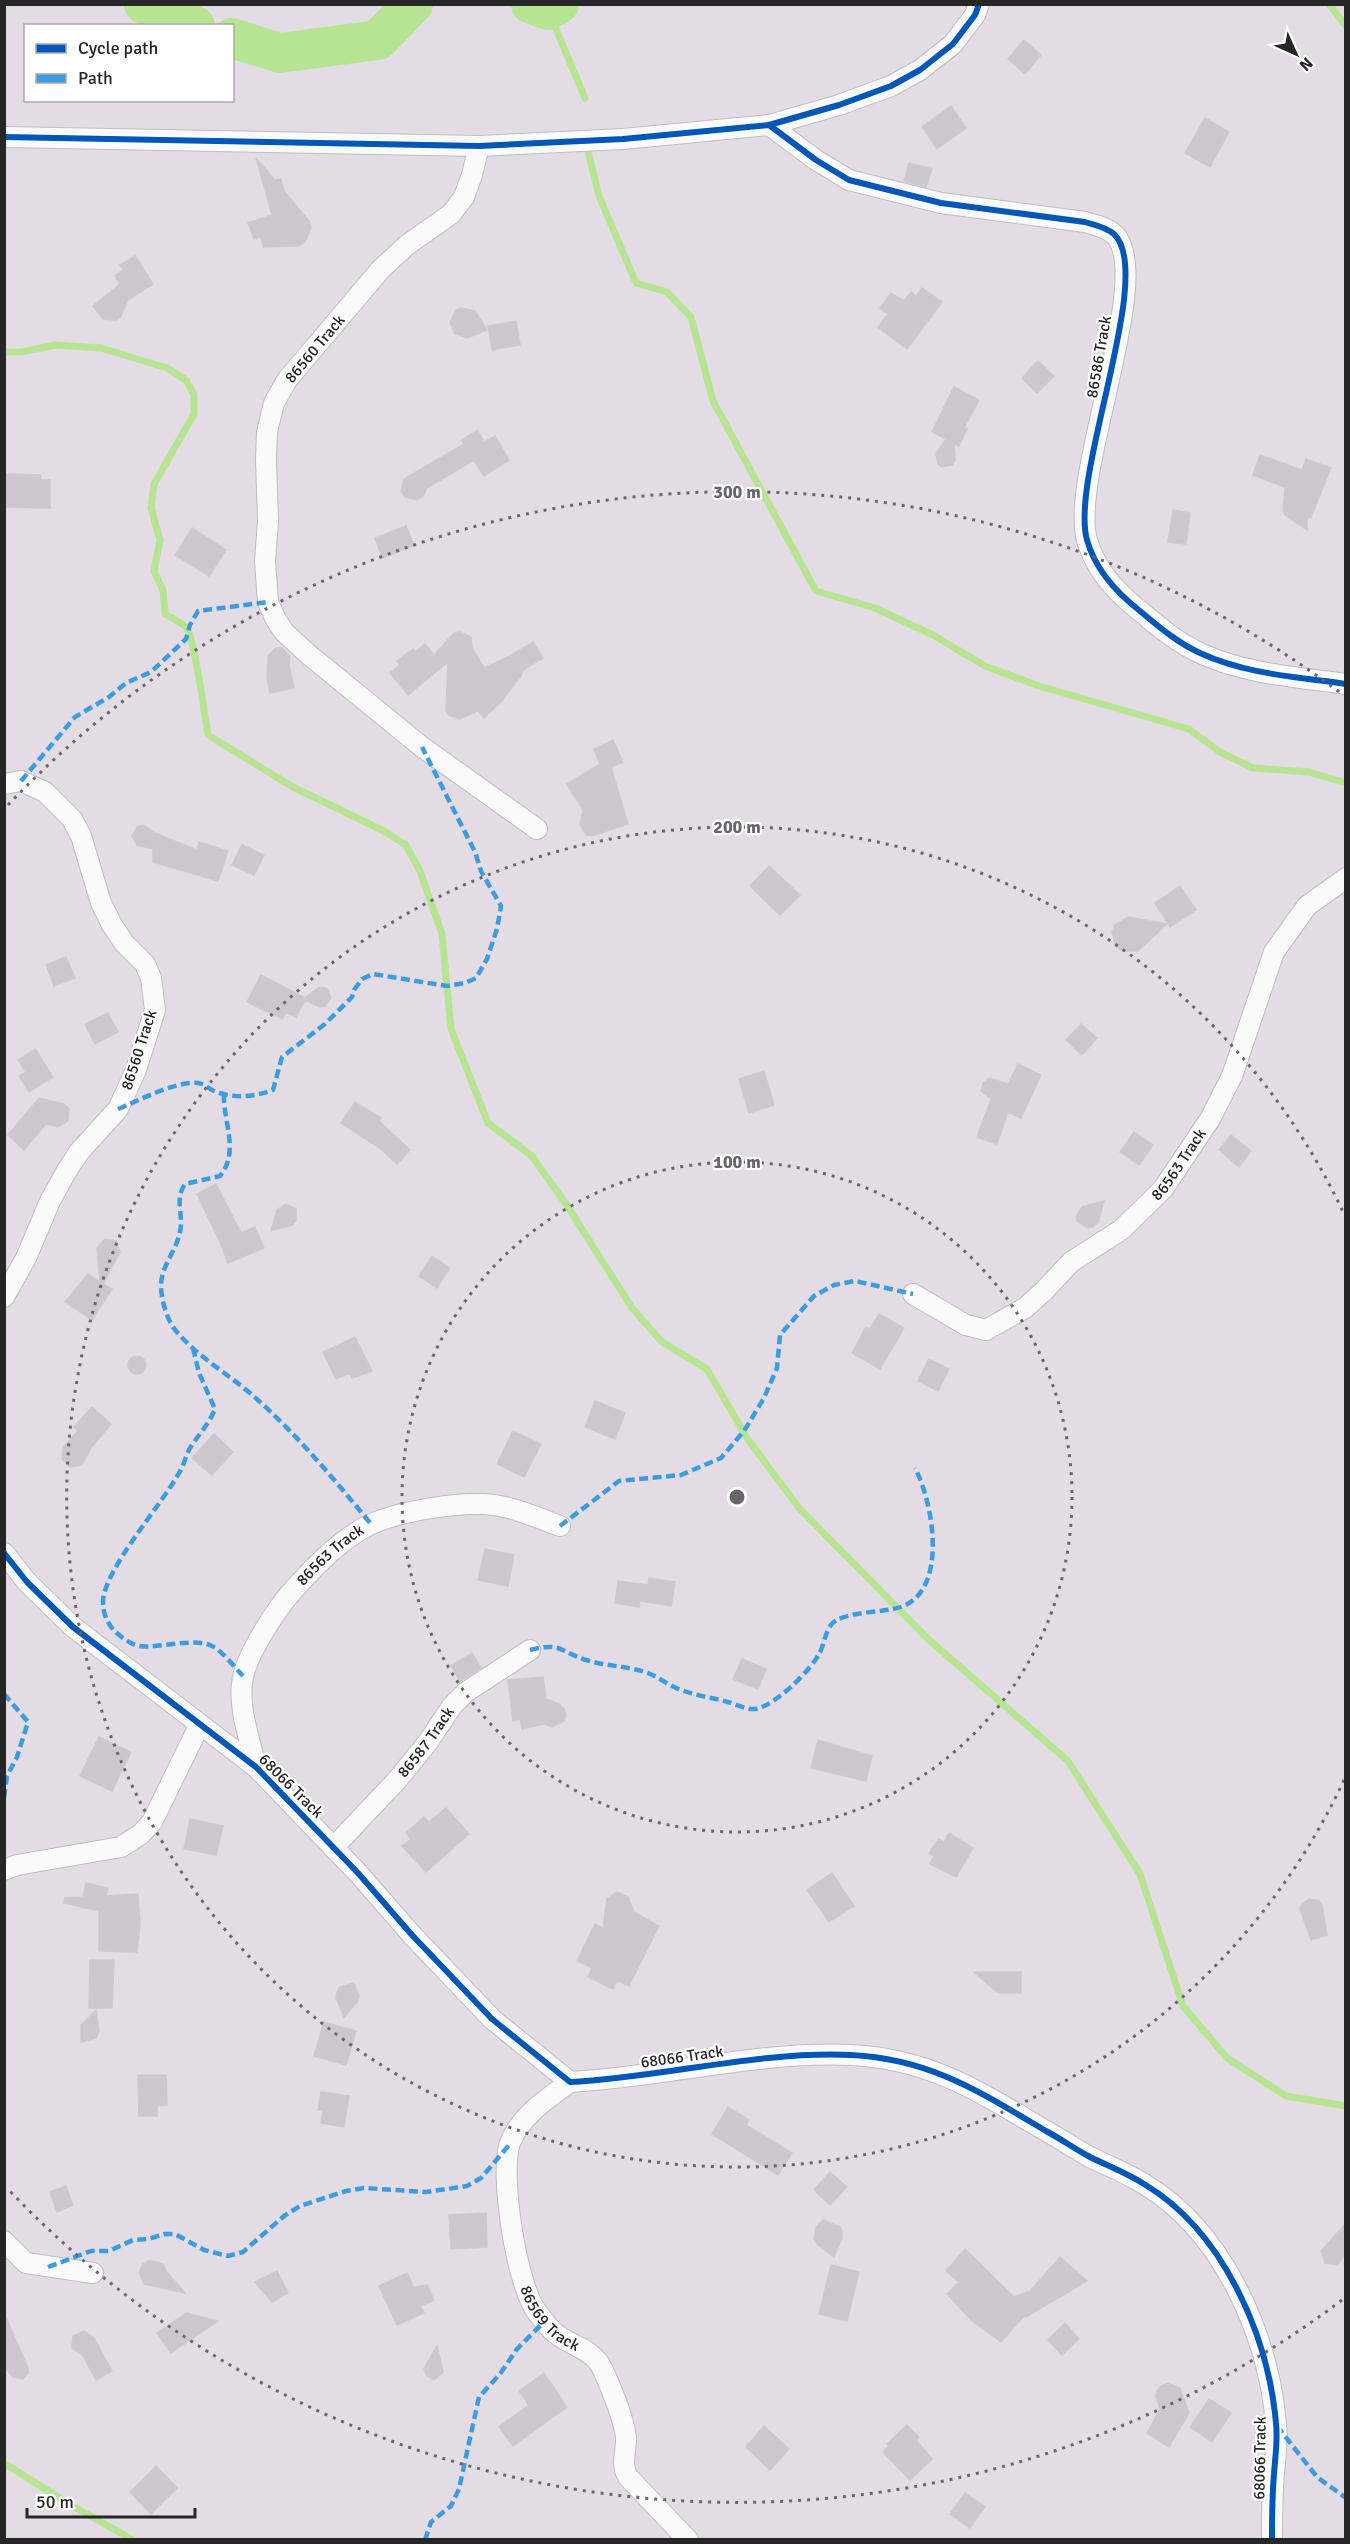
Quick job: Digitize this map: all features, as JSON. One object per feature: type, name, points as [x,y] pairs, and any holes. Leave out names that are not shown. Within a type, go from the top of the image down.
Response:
[{"type":"street","points":[[4,137],[479,146],[623,140],[769,125],[839,105],[891,86],[920,70],[952,44],[975,15],[979,4]]},
{"type":"street","name":"86586 Track","points":[[769,125],[816,160],[849,180],[941,203],[1085,222],[1100,226],[1114,234],[1123,253],[1126,277],[1116,354],[1083,508],[1087,542],[1096,564],[1132,605],[1169,635],[1198,652],[1229,665],[1255,671],[1346,684]]},
{"type":"street","name":"86560 Track","points":[[479,146],[464,197],[451,214],[407,245],[381,269],[286,380],[274,403],[267,432],[266,460],[268,521],[265,561],[268,602],[284,632],[308,654],[422,747],[537,829]]},
{"type":"street","name":"86560 Track","points":[[4,1297],[26,1258],[50,1201],[66,1172],[80,1152],[118,1109],[136,1070],[155,1010],[151,978],[145,964],[124,943],[112,926],[101,903],[81,836],[72,819],[45,792],[13,783]]},
{"type":"street","name":"86563 Track","points":[[913,1294],[966,1325],[986,1330],[1024,1308],[1044,1291],[1071,1262],[1120,1230],[1144,1209],[1163,1189],[1186,1157],[1232,1076],[1274,952],[1307,906],[1346,878]]},
{"type":"street","name":"86563 Track","points":[[256,1767],[242,1697],[243,1676],[262,1636],[283,1601],[314,1567],[351,1536],[370,1524],[427,1508],[463,1504],[511,1508],[560,1526]]},
{"type":"street","name":"68066 Track","points":[[4,1553],[27,1582],[73,1627],[256,1767],[492,2019],[570,2082],[610,2080],[783,2057],[851,2055],[917,2064],[957,2079],[1087,2155],[1145,2184],[1191,2221],[1225,2268],[1256,2333],[1270,2382],[1277,2426],[1272,2540]]},
{"type":"street","name":"86587 Track","points":[[333,1848],[398,1779],[452,1706],[466,1692],[530,1650]]},
{"type":"street","points":[[4,1870],[17,1865],[121,1847],[131,1842],[152,1822],[200,1724]]},
{"type":"street","name":"86569 Track","points":[[570,2082],[539,2104],[510,2144],[507,2165],[508,2201],[518,2267],[526,2294],[544,2322],[554,2332],[595,2358],[601,2367],[623,2423],[626,2444],[624,2468],[628,2477],[688,2540]]},
{"type":"street","points":[[4,2241],[18,2257],[34,2266],[93,2272]]},
{"type":"building","points":[[1024,40],[1041,55],[1025,74],[1008,59]]},
{"type":"building","points":[[951,106],[966,128],[937,149],[922,127]]},
{"type":"building","points":[[1205,118],[1229,132],[1210,167],[1185,153]]},
{"type":"building","points":[[256,158],[275,180],[281,179],[284,191],[309,221],[311,228],[305,242],[298,246],[263,247],[261,236],[254,239],[248,223],[272,215]]},
{"type":"building","points":[[909,163],[932,169],[926,187],[904,181]]},
{"type":"building","points":[[135,256],[153,284],[128,300],[121,316],[116,320],[103,319],[93,306],[120,284],[115,276],[123,270],[120,265]]},
{"type":"building","points":[[922,288],[942,302],[907,349],[878,327],[888,314],[880,308],[891,293],[904,301],[911,292],[916,296]]},
{"type":"building","points":[[462,308],[475,311],[487,330],[467,338],[455,334],[450,322],[456,310]]},
{"type":"building","points":[[516,321],[520,345],[492,350],[488,326]]},
{"type":"building","points":[[1038,361],[1054,376],[1037,393],[1022,378]]},
{"type":"building","points":[[954,387],[979,400],[964,428],[967,429],[959,446],[954,443],[955,460],[952,465],[942,467],[938,464],[936,454],[946,439],[932,432]]},
{"type":"building","points":[[477,430],[484,442],[495,436],[509,460],[484,476],[474,460],[427,488],[423,496],[417,500],[405,497],[401,491],[404,479],[464,444],[462,440]]},
{"type":"building","points":[[1260,455],[1302,470],[1306,459],[1331,468],[1311,517],[1307,516],[1307,530],[1285,515],[1283,510],[1285,487],[1253,475]]},
{"type":"building","points":[[4,474],[41,475],[40,480],[50,480],[50,508],[4,507]]},
{"type":"building","points":[[1173,510],[1190,513],[1186,544],[1168,542]]},
{"type":"building","points":[[406,526],[414,545],[382,558],[375,538]]},
{"type":"building","points":[[192,528],[226,550],[209,576],[175,555]]},
{"type":"building","points":[[460,632],[471,637],[472,647],[484,668],[533,642],[543,658],[523,670],[501,702],[484,718],[478,711],[459,719],[448,715],[446,710],[448,662],[408,695],[390,673],[400,665],[397,661],[413,649],[415,652],[425,644],[434,655],[454,633]]},
{"type":"building","points":[[276,648],[282,648],[290,657],[289,665],[294,688],[270,693],[267,677],[268,656]]},
{"type":"building","points":[[613,740],[623,762],[611,767],[628,824],[592,836],[586,835],[580,824],[583,810],[567,784],[600,764],[594,749]]},
{"type":"building","points":[[143,825],[155,833],[197,850],[199,842],[228,851],[218,881],[153,862],[153,849],[137,845],[132,836],[137,827]]},
{"type":"building","points":[[242,845],[264,855],[254,875],[232,865]]},
{"type":"building","points":[[769,866],[800,895],[780,915],[750,886]]},
{"type":"building","points":[[1180,886],[1196,910],[1170,927],[1155,903]]},
{"type":"building","points":[[1128,917],[1167,924],[1138,951],[1122,951],[1116,947],[1112,932],[1115,925]]},
{"type":"building","points":[[66,957],[75,978],[54,986],[46,965]]},
{"type":"building","points":[[261,975],[305,998],[323,987],[327,989],[331,998],[325,1006],[320,1007],[305,1000],[296,1017],[286,1012],[282,1019],[247,1002]]},
{"type":"building","points":[[108,1013],[118,1032],[95,1044],[85,1024]]},
{"type":"building","points":[[1081,1024],[1097,1038],[1082,1055],[1066,1040]]},
{"type":"building","points":[[35,1049],[53,1077],[29,1092],[19,1076],[26,1072],[18,1060]]},
{"type":"building","points":[[1018,1064],[1041,1075],[1021,1118],[1008,1112],[997,1144],[977,1137],[991,1099],[981,1091],[983,1083],[990,1078],[1008,1084]]},
{"type":"building","points":[[764,1071],[774,1105],[749,1113],[739,1079]]},
{"type":"building","points":[[39,1098],[64,1104],[69,1109],[68,1121],[58,1127],[46,1124],[24,1150],[8,1135]]},
{"type":"building","points":[[355,1102],[381,1118],[379,1121],[410,1150],[397,1164],[381,1149],[341,1123]]},
{"type":"building","points":[[1134,1132],[1153,1145],[1139,1165],[1120,1152]]},
{"type":"building","points":[[1231,1135],[1251,1151],[1239,1167],[1219,1150]]},
{"type":"building","points":[[216,1184],[241,1233],[255,1227],[264,1248],[228,1263],[197,1194]]},
{"type":"building","points":[[1104,1201],[1098,1222],[1094,1226],[1088,1228],[1078,1222],[1076,1217],[1082,1207]]},
{"type":"building","points":[[286,1204],[296,1209],[296,1221],[292,1225],[271,1231],[277,1210]]},
{"type":"building","points":[[105,1239],[116,1241],[120,1252],[103,1284],[112,1289],[92,1320],[65,1302],[88,1274],[100,1282],[97,1248]]},
{"type":"building","points":[[432,1256],[450,1268],[437,1288],[419,1276]]},
{"type":"building","points":[[879,1314],[904,1328],[880,1369],[852,1353],[866,1327],[870,1329]]},
{"type":"building","points":[[355,1337],[372,1371],[352,1378],[350,1373],[336,1379],[323,1352]]},
{"type":"building","points":[[137,1356],[143,1359],[146,1365],[143,1371],[137,1374],[131,1371],[128,1365],[131,1359]]},
{"type":"building","points":[[929,1359],[949,1369],[938,1391],[918,1381]]},
{"type":"building","points":[[595,1401],[625,1413],[615,1439],[585,1427]]},
{"type":"building","points":[[92,1407],[111,1424],[91,1448],[82,1465],[70,1467],[62,1459],[63,1447],[78,1431],[74,1427]]},
{"type":"building","points":[[513,1431],[541,1444],[524,1477],[497,1464]]},
{"type":"building","points":[[214,1434],[233,1452],[212,1475],[192,1458]]},
{"type":"building","points":[[485,1549],[514,1555],[508,1586],[478,1580]]},
{"type":"building","points":[[649,1578],[675,1582],[671,1606],[640,1601],[639,1607],[615,1603],[618,1581],[648,1585]]},
{"type":"building","points":[[472,1653],[481,1668],[460,1681],[451,1666]]},
{"type":"building","points":[[742,1659],[766,1669],[758,1689],[733,1679]]},
{"type":"building","points":[[543,1677],[546,1699],[559,1704],[564,1709],[566,1715],[564,1721],[552,1727],[544,1724],[522,1729],[520,1719],[513,1721],[508,1680]]},
{"type":"building","points":[[99,1737],[131,1752],[112,1791],[80,1776]]},
{"type":"building","points":[[818,1740],[872,1756],[866,1781],[811,1768]]},
{"type":"building","points":[[446,1808],[469,1834],[426,1872],[402,1846],[411,1839],[406,1833],[424,1817],[429,1822]]},
{"type":"building","points":[[190,1819],[223,1826],[216,1855],[184,1849]]},
{"type":"building","points":[[949,1833],[973,1848],[956,1877],[930,1864],[934,1856],[929,1853],[939,1839],[944,1842]]},
{"type":"building","points":[[832,1873],[854,1906],[829,1922],[807,1890]]},
{"type":"building","points":[[86,1883],[108,1888],[106,1896],[138,1894],[140,1924],[137,1952],[99,1951],[99,1911],[64,1903],[65,1898],[83,1897]]},
{"type":"building","points":[[617,1892],[628,1897],[634,1912],[659,1926],[629,1986],[617,1980],[613,1989],[588,1977],[592,1968],[577,1961],[595,1924],[603,1928],[607,1899]]},
{"type":"building","points":[[1309,1899],[1319,1901],[1322,1905],[1327,1935],[1311,1940],[1300,1909],[1301,1905]]},
{"type":"building","points":[[90,1960],[114,1960],[112,2008],[89,2008]]},
{"type":"building","points":[[974,1972],[1021,1972],[1021,1993],[998,1993]]},
{"type":"building","points":[[354,1983],[359,1995],[358,2001],[344,2017],[336,1998],[337,1992],[340,1987]]},
{"type":"building","points":[[96,2010],[99,2031],[96,2038],[81,2042],[81,2025]]},
{"type":"building","points":[[324,2022],[356,2031],[346,2065],[314,2056]]},
{"type":"building","points":[[138,2075],[166,2075],[167,2105],[157,2106],[157,2116],[139,2116]]},
{"type":"building","points":[[321,2092],[349,2096],[344,2127],[321,2123],[323,2111],[318,2110]]},
{"type":"building","points":[[728,2107],[749,2120],[746,2125],[792,2153],[778,2175],[712,2134]]},
{"type":"building","points":[[830,2172],[847,2187],[830,2205],[814,2190]]},
{"type":"building","points":[[66,2186],[73,2205],[57,2212],[50,2192]]},
{"type":"building","points":[[486,2213],[487,2247],[451,2249],[449,2215]]},
{"type":"building","points":[[823,2220],[840,2227],[842,2231],[842,2238],[834,2257],[814,2239],[816,2227]]},
{"type":"building","points":[[1346,2223],[1346,2254],[1337,2265],[1325,2263],[1321,2251]]},
{"type":"building","points":[[965,2249],[1014,2297],[1030,2291],[1060,2257],[1087,2281],[1026,2317],[1024,2316],[1001,2342],[972,2321],[947,2294],[959,2282],[946,2271]]},
{"type":"building","points":[[150,2260],[163,2264],[185,2293],[144,2284],[139,2272],[143,2264]]},
{"type":"building","points":[[831,2265],[859,2272],[847,2321],[819,2314]]},
{"type":"building","points":[[277,2271],[288,2293],[272,2302],[255,2282]]},
{"type":"building","points":[[407,2273],[414,2287],[427,2285],[434,2300],[420,2306],[424,2313],[397,2325],[379,2286]]},
{"type":"building","points":[[4,2313],[28,2368],[28,2373],[23,2379],[13,2377],[4,2367]]},
{"type":"building","points":[[186,2313],[218,2321],[171,2353],[157,2333]]},
{"type":"building","points":[[1065,2323],[1079,2339],[1062,2355],[1048,2340]]},
{"type":"building","points":[[84,2331],[94,2338],[112,2371],[96,2380],[83,2356],[72,2348],[73,2336]]},
{"type":"building","points":[[437,2346],[443,2372],[434,2380],[426,2375],[424,2368]]},
{"type":"building","points":[[544,2373],[567,2407],[513,2446],[499,2427],[529,2405],[519,2391]]},
{"type":"building","points":[[1168,2383],[1180,2388],[1189,2413],[1169,2447],[1147,2433],[1160,2409],[1156,2397],[1157,2391]]},
{"type":"building","points":[[1209,2399],[1231,2413],[1212,2442],[1190,2427]]},
{"type":"building","points":[[907,2425],[919,2437],[916,2440],[932,2459],[910,2480],[883,2452],[889,2446],[887,2444]]},
{"type":"building","points":[[764,2426],[789,2449],[770,2470],[746,2447]]},
{"type":"building","points":[[156,2466],[177,2488],[151,2514],[130,2492]]},
{"type":"building","points":[[965,2493],[985,2507],[970,2528],[950,2514]]},
{"type":"waterway","points":[[144,4],[190,24]]},
{"type":"waterway","points":[[234,39],[280,53],[378,40],[413,4]]},
{"type":"waterway","points":[[531,4],[548,10],[559,4]]},
{"type":"waterway","points":[[1329,4],[1346,26]]},
{"type":"waterway","points":[[548,10],[585,98]]},
{"type":"waterway","points":[[587,147],[599,196],[636,283],[667,292],[691,317],[713,401],[816,591],[875,608],[933,635],[985,666],[1039,686],[1189,729],[1220,752],[1253,768],[1309,772],[1346,783]]},
{"type":"waterway","points":[[4,352],[21,352],[56,345],[101,348],[167,368],[186,380],[194,395],[194,414],[154,484],[151,508],[160,540],[154,571],[163,590],[165,614],[186,627],[189,633],[196,660],[208,735],[293,787],[384,831],[406,845],[420,871],[442,934],[451,1029],[488,1123],[532,1156],[568,1207],[632,1308],[662,1342],[707,1369],[747,1438],[799,1508],[928,1639],[1068,1761],[1140,1874],[1183,2006],[1227,2058],[1286,2096],[1346,2106]]},
{"type":"waterway","points":[[4,2463],[69,2504],[133,2540]]},
{"type":"marked path","points":[[21,781],[75,717],[109,697],[126,683],[151,672],[186,639],[190,625],[198,611],[268,602]]},
{"type":"marked path","points":[[118,1109],[158,1092],[189,1083],[200,1084],[222,1094],[237,1096],[251,1096],[273,1090],[282,1057],[325,1024],[352,997],[362,979],[373,974],[447,986],[465,983],[476,978],[487,959],[497,929],[501,906],[481,871],[475,852],[422,747]]},
{"type":"marked path","points":[[224,1094],[229,1157],[220,1176],[185,1184],[182,1190],[180,1232],[161,1280],[166,1311],[173,1327],[184,1340],[283,1423],[371,1524]]},
{"type":"marked path","points":[[560,1526],[619,1481],[681,1475],[721,1458],[744,1431],[764,1398],[777,1368],[780,1335],[814,1296],[834,1285],[855,1281],[913,1294]]},
{"type":"marked path","points":[[193,1348],[199,1373],[215,1409],[190,1448],[181,1470],[113,1573],[103,1602],[105,1616],[121,1637],[140,1646],[191,1643],[210,1645],[243,1676]]},
{"type":"marked path","points":[[530,1650],[554,1647],[586,1660],[648,1673],[689,1693],[748,1709],[762,1707],[791,1687],[815,1661],[829,1628],[836,1620],[901,1607],[916,1598],[926,1583],[933,1544],[931,1522],[922,1483],[915,1468]]},
{"type":"marked path","points":[[4,1694],[28,1722],[17,1757],[7,1776],[4,1798]]},
{"type":"marked path","points":[[48,2267],[91,2251],[109,2251],[133,2240],[165,2234],[175,2234],[204,2250],[228,2256],[243,2252],[284,2216],[300,2206],[346,2191],[364,2188],[426,2192],[467,2186],[481,2178],[510,2144]]},
{"type":"marked path","points":[[425,2540],[431,2522],[451,2506],[459,2489],[479,2397],[500,2374],[517,2349],[544,2322]]},
{"type":"marked path","points":[[1277,2426],[1317,2477],[1346,2498]]},
{"type":"cycle path","points":[[4,137],[479,146],[623,139],[769,125],[839,105],[891,86],[920,70],[953,44],[975,15],[979,4]]},
{"type":"cycle path","points":[[769,125],[816,160],[849,180],[941,203],[1085,222],[1114,234],[1124,256],[1125,290],[1119,332],[1090,471],[1085,510],[1087,540],[1095,561],[1108,580],[1131,604],[1169,634],[1200,653],[1253,670],[1346,684]]},
{"type":"cycle path","points":[[4,1553],[27,1582],[73,1627],[256,1767],[358,1873],[412,1935],[492,2019],[570,2082],[746,2060],[816,2055],[851,2055],[906,2063],[954,2080],[999,2103],[1084,2154],[1138,2180],[1172,2204],[1197,2229],[1237,2288],[1252,2321],[1263,2355],[1277,2429],[1272,2499],[1272,2540]]}]
